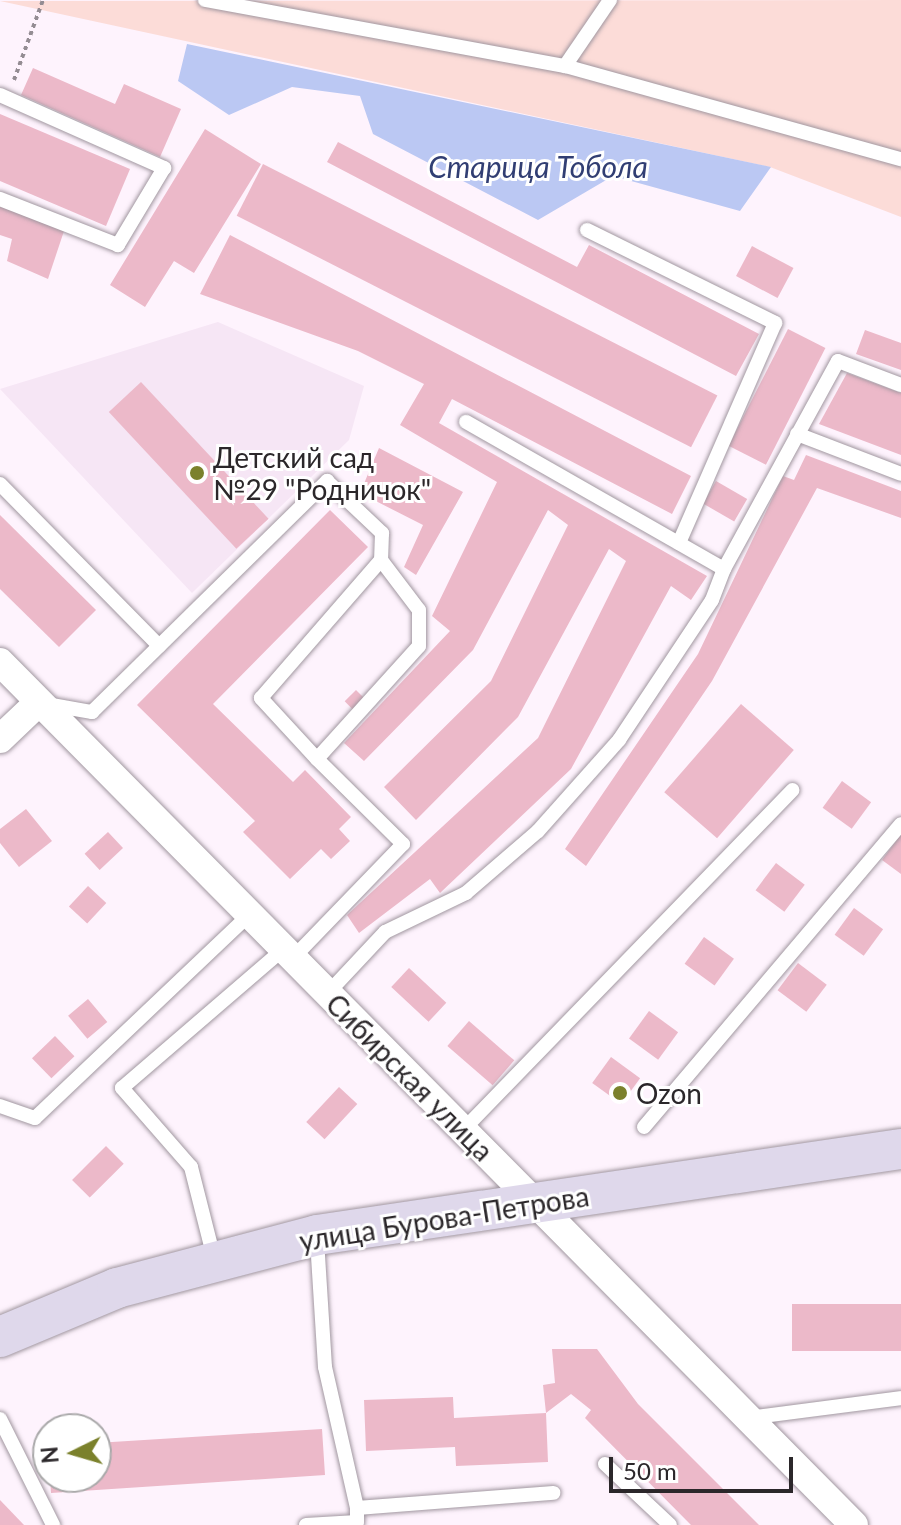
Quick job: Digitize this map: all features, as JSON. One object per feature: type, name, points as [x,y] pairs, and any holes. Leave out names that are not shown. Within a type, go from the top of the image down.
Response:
[{"type":"main road","name":"улица Бурова-Петрова","points":[[0,1337],[117,1288],[214,1258],[317,1235],[538,1205],[901,1149]]},
{"type":"street","name":"Сибирская улица","points":[[0,662],[247,917],[464,1129],[854,1525]]},
{"type":"street","points":[[0,739],[38,703]]},
{"type":"lane","points":[[205,0],[565,66],[901,159]]},
{"type":"lane","points":[[565,66],[610,0]]},
{"type":"lane","points":[[0,199],[118,245],[164,168],[4,96]]},
{"type":"lane","points":[[587,230],[775,323],[679,543]]},
{"type":"lane","points":[[326,995],[385,932],[466,893],[538,831],[619,740],[712,600],[724,569],[838,361],[901,385]]},
{"type":"lane","points":[[466,422],[724,569]]},
{"type":"lane","points":[[797,434],[901,474]]},
{"type":"lane","points":[[38,703],[92,712],[327,481],[382,533],[381,560],[261,698],[403,844],[286,955],[122,1088],[191,1167],[214,1258]]},
{"type":"lane","points":[[0,484],[159,646]]},
{"type":"lane","points":[[317,759],[419,646],[419,610],[381,560]]},
{"type":"lane","points":[[464,1129],[793,790]]},
{"type":"lane","points":[[644,1127],[901,824]]},
{"type":"lane","points":[[0,1106],[35,1118],[247,917]]},
{"type":"lane","points":[[317,1235],[325,1367],[356,1518]]},
{"type":"lane","points":[[747,1418],[901,1398]]},
{"type":"lane","points":[[0,1419],[57,1524]]},
{"type":"lane","points":[[605,1464],[670,1525]]},
{"type":"lane","points":[[306,1525],[553,1493]]},
{"type":"path","points":[[4,96],[43,0]]},
{"type":"shaded area","points":[[901,0],[901,217],[770,167],[0,1]]},
{"type":"shaded area","name":"Детский сад №29 \"Родничок\"","points":[[218,322],[364,386],[349,440],[192,593],[0,389]]},
{"type":"water","name":"Старица Тобола","points":[[187,44],[771,167],[740,211],[613,176],[538,220],[373,134],[360,96],[292,87],[229,115],[178,81]]},
{"type":"building","points":[[33,68],[115,104],[124,84],[181,109],[160,157],[21,95]]},
{"type":"building","points":[[0,114],[130,169],[106,226],[0,181]]},
{"type":"building","points":[[205,129],[261,164],[194,273],[174,261],[145,307],[110,285]]},
{"type":"building","points":[[338,142],[577,267],[589,245],[759,334],[736,376],[327,162]]},
{"type":"building","points":[[263,164],[717,396],[691,447],[237,216]]},
{"type":"building","points":[[0,206],[64,231],[48,279],[7,261],[12,239],[0,235]]},
{"type":"building","points":[[230,235],[691,476],[672,514],[452,399],[439,423],[707,576],[691,600],[671,586],[571,769],[440,893],[430,879],[359,933],[347,915],[538,738],[626,561],[609,549],[518,717],[416,820],[384,787],[491,681],[568,525],[548,510],[473,650],[364,761],[344,743],[450,631],[432,616],[497,482],[400,425],[424,384],[358,351],[200,294]]},
{"type":"building","points":[[752,246],[793,268],[778,298],[736,276]]},
{"type":"building","points":[[788,329],[825,348],[766,465],[729,446]]},
{"type":"building","points":[[865,330],[901,343],[901,370],[856,354]]},
{"type":"building","points":[[847,373],[901,393],[901,455],[819,424]]},
{"type":"building","points":[[141,382],[269,519],[236,549],[109,412]]},
{"type":"building","points":[[379,448],[463,492],[416,575],[404,567],[423,525],[360,493]]},
{"type":"building","points":[[806,455],[901,491],[901,518],[817,488],[712,681],[586,866],[565,849],[698,654],[783,476],[794,480]]},
{"type":"building","points":[[716,481],[747,499],[734,522],[703,504]]},
{"type":"building","points":[[330,510],[368,547],[213,704],[293,782],[305,770],[351,817],[339,829],[350,841],[331,859],[321,849],[290,879],[243,832],[255,821],[137,705]]},
{"type":"building","points":[[0,515],[96,610],[59,647],[0,589]]},
{"type":"building","points":[[356,690],[367,701],[356,713],[345,701]]},
{"type":"building","points":[[741,704],[794,750],[717,838],[664,792]]},
{"type":"building","points":[[842,781],[871,802],[852,829],[823,808]]},
{"type":"building","points":[[26,809],[52,841],[19,867],[0,843],[0,829]]},
{"type":"building","points":[[108,832],[123,848],[100,870],[85,854]]},
{"type":"building","points":[[901,834],[901,874],[882,860]]},
{"type":"building","points":[[776,863],[805,885],[784,912],[756,890]]},
{"type":"building","points":[[88,886],[106,903],[87,924],[69,906]]},
{"type":"building","points":[[854,908],[883,929],[864,956],[835,935]]},
{"type":"building","points":[[704,937],[734,959],[715,985],[685,964]]},
{"type":"building","points":[[798,963],[827,985],[806,1012],[778,990]]},
{"type":"building","points":[[409,968],[446,1003],[429,1022],[391,987]]},
{"type":"building","points":[[88,999],[107,1022],[87,1039],[68,1016]]},
{"type":"building","points":[[649,1011],[678,1032],[658,1060],[629,1039]]},
{"type":"building","points":[[469,1021],[514,1060],[493,1085],[447,1046]]},
{"type":"building","points":[[55,1036],[74,1056],[51,1078],[32,1058]]},
{"type":"building","points":[[611,1057],[640,1078],[621,1104],[592,1083]]},
{"type":"building","points":[[339,1087],[357,1104],[325,1139],[306,1122]]},
{"type":"building","points":[[106,1146],[124,1164],[90,1198],[72,1180]]},
{"type":"building","points":[[792,1304],[901,1304],[901,1351],[792,1351]]},
{"type":"building","points":[[552,1349],[597,1349],[638,1404],[759,1525],[691,1525],[585,1418],[591,1410],[571,1394],[546,1413],[543,1385],[555,1383]]},
{"type":"building","points":[[453,1397],[454,1418],[546,1413],[548,1462],[456,1466],[455,1447],[366,1451],[364,1400]]},
{"type":"building","points":[[322,1429],[325,1475],[112,1489],[112,1442]]},
{"type":"building","points":[[0,1500],[24,1525],[0,1525]]},
{"type":"place","name":"Детский сад №29 \"Родничок\"","points":[[197,473]]},
{"type":"place","name":"Ozon","points":[[620,1093]]}]
